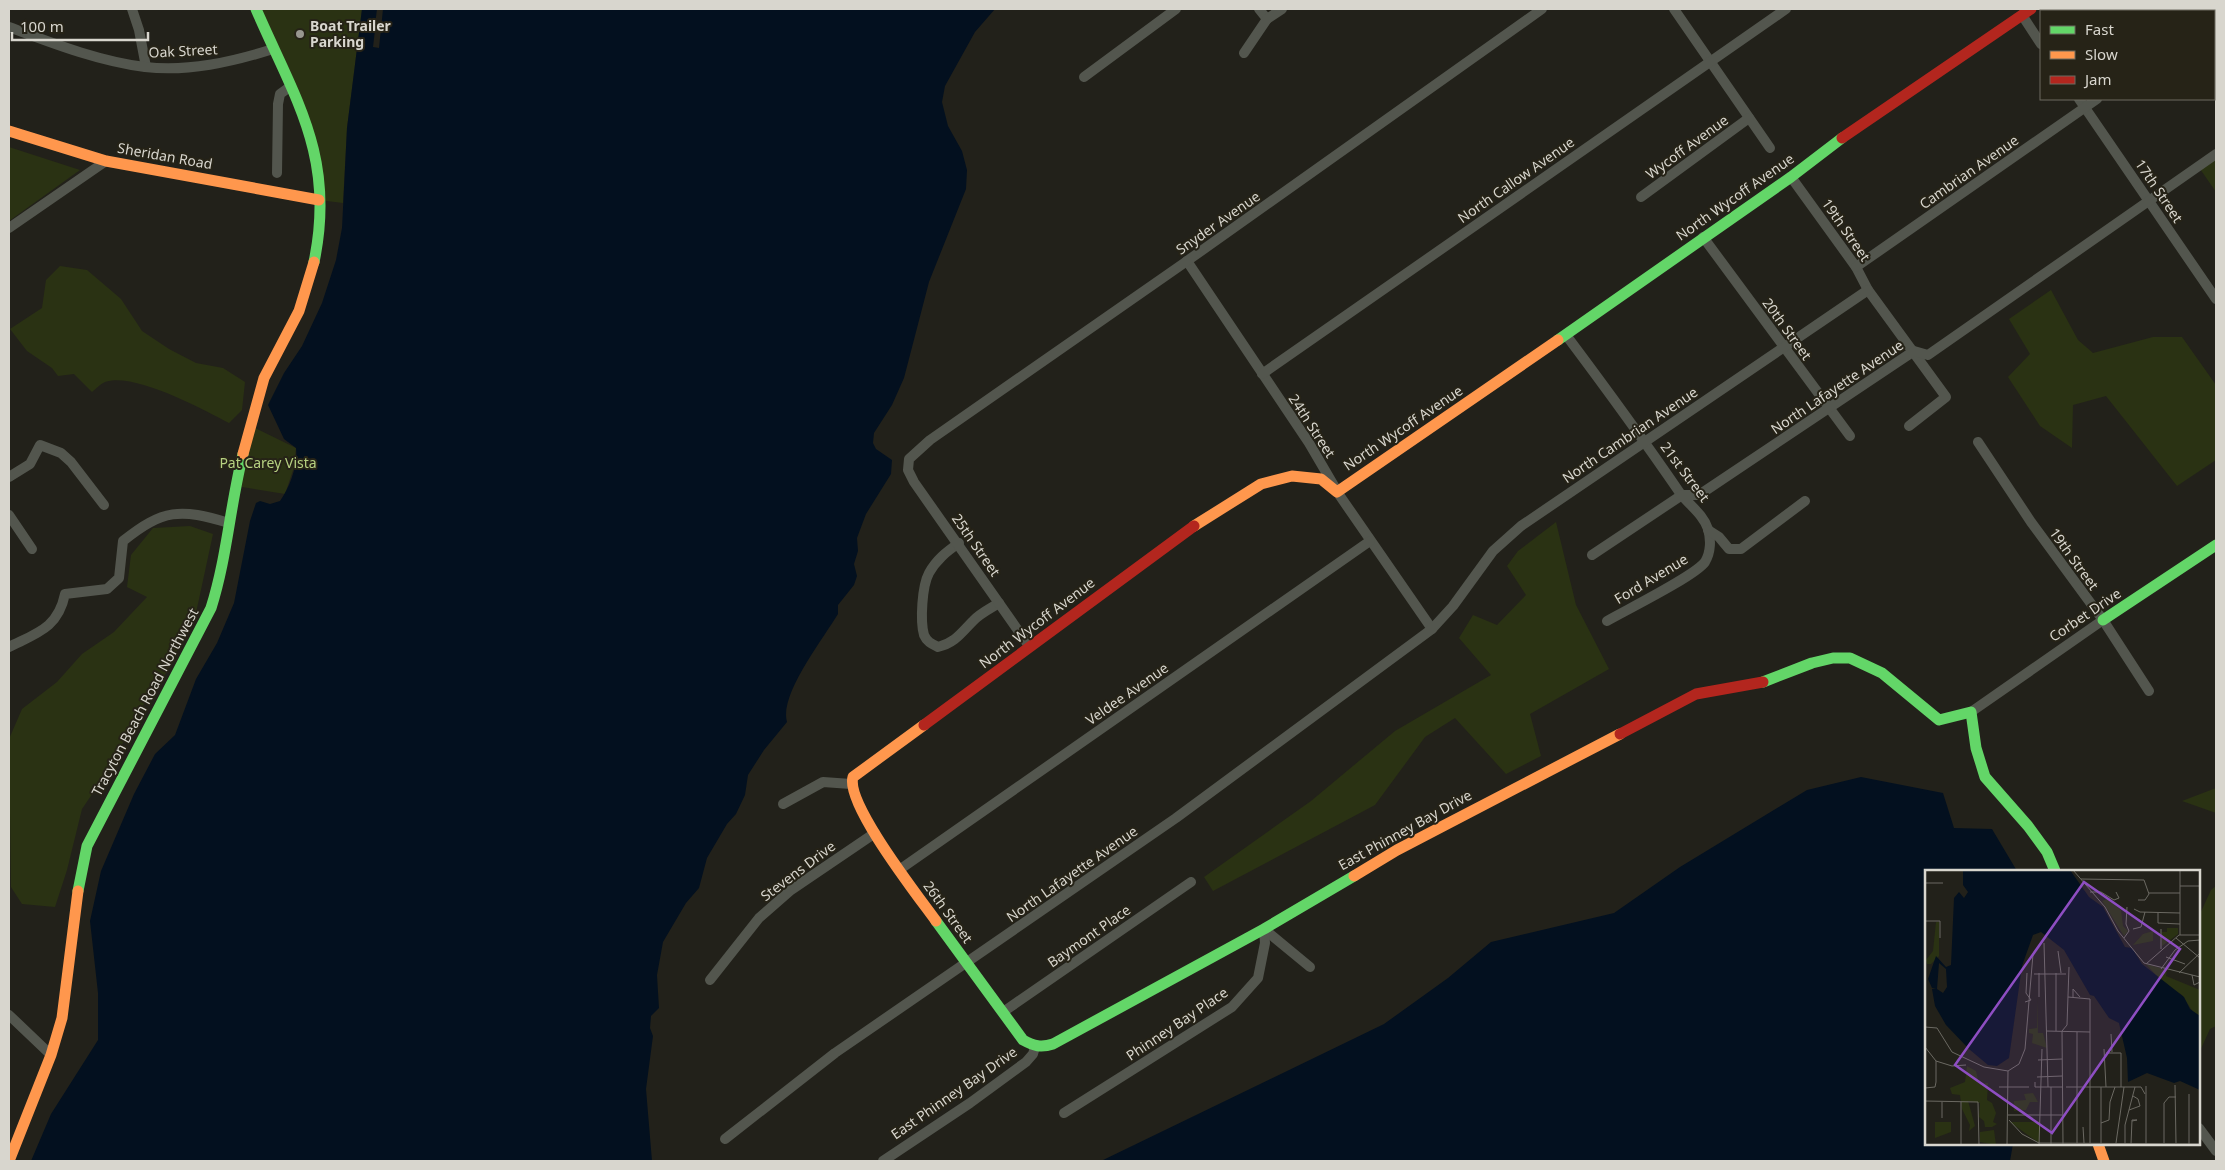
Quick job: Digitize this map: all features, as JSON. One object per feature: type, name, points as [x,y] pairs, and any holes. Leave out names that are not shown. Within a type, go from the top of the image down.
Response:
[{"type":"street","points":[[132,9],[139,30],[146,67]]},
{"type":"street","name":"Tracyton Beach Road Northwest","points":[[9,1161],[51,1055],[64,1010],[76,895],[88,846],[110,798],[211,608],[221,576],[229,523],[264,374],[297,315],[309,285],[315,250],[319,200],[319,177],[313,144],[291,86],[256,9]]},
{"type":"street","points":[[1084,77],[1176,9]]},
{"type":"street","points":[[1259,9],[1267,19]]},
{"type":"street","points":[[1244,53],[1267,19],[1282,9]]},
{"type":"street","name":"Snyder Avenue","points":[[909,459],[930,440],[1187,261],[1542,9]]},
{"type":"street","points":[[1674,9],[1770,148]]},
{"type":"street","name":"North Callow Avenue","points":[[1262,374],[1786,9]]},
{"type":"street","points":[[2026,12],[2040,42]]},
{"type":"street","name":"North Wycoff Avenue","points":[[851,784],[853,778],[1029,646],[1198,523],[1261,484],[1292,476],[1321,479],[1337,492],[1566,335],[1791,177],[1852,131],[2026,12]]},
{"type":"street","name":"Oak Street","points":[[9,27],[116,62],[146,67],[214,64],[273,49]]},
{"type":"street","points":[[277,173],[278,104],[280,94],[291,86]]},
{"type":"street","name":"17th Street","points":[[2082,103],[2216,299]]},
{"type":"street","name":"Cambrian Avenue","points":[[1856,267],[2082,103]]},
{"type":"street","name":"Wycoff Avenue","points":[[1641,197],[1749,118]]},
{"type":"street","name":"Sheridan Road","points":[[9,131],[106,161],[319,200]]},
{"type":"street","name":"North Lafayette Avenue","points":[[1592,554],[1682,495],[1699,495],[1914,351],[1928,355],[2216,154]]},
{"type":"street","points":[[9,228],[106,161]]},
{"type":"street","name":"19th Street","points":[[1791,177],[1856,267],[1868,290],[1946,397],[1909,426]]},
{"type":"street","name":"20th Street","points":[[1703,237],[1782,347],[1850,436]]},
{"type":"street","name":"24th Street","points":[[1187,261],[1309,444],[1337,492],[1432,628]]},
{"type":"street","name":"North Cambrian Avenue","points":[[1432,628],[1453,606],[1493,551],[1521,526],[1868,290]]},
{"type":"street","name":"21st Street","points":[[1566,335],[1646,442],[1682,495],[1702,518],[1708,530]]},
{"type":"street","name":"19th Street","points":[[1978,442],[2031,522],[2103,620],[2149,690]]},
{"type":"street","points":[[9,478],[30,464],[40,445],[61,453],[71,462],[104,505]]},
{"type":"street","name":"25th Street","points":[[909,459],[906,465],[910,476],[959,543],[1029,646]]},
{"type":"street","points":[[1708,530],[1719,537],[1729,549],[1740,549],[1805,501]]},
{"type":"street","points":[[9,647],[55,621],[62,609],[65,594],[107,589],[119,578],[123,541],[145,524],[173,512],[204,515],[229,523]]},
{"type":"street","points":[[9,515],[32,549]]},
{"type":"street","name":"Ford Avenue","points":[[1607,621],[1686,576],[1704,562],[1710,547],[1708,530]]},
{"type":"street","name":"Veldee Avenue","points":[[900,870],[1370,541]]},
{"type":"street","points":[[959,543],[937,560],[925,581],[923,625],[925,635],[930,644],[938,647],[954,641],[966,630],[973,620],[999,603]]},
{"type":"street","name":"Corbet Drive","points":[[1971,712],[2103,620],[2216,545]]},
{"type":"street","name":"North Lafayette Avenue","points":[[724,1139],[835,1053],[1176,818],[1432,628]]},
{"type":"street","name":"East Phinney Bay Drive","points":[[883,1161],[970,1103],[1026,1062],[1035,1047],[1042,1048],[1053,1044],[1264,929],[1397,850],[1696,694],[1767,681],[1812,663],[1833,658],[1850,658],[1882,673],[1921,707],[1940,720],[1971,712]]},
{"type":"street","points":[[1971,712],[1978,756],[1985,777],[2028,826],[2047,852],[2055,870]]},
{"type":"street","points":[[783,804],[823,782],[851,784]]},
{"type":"street","name":"26th Street","points":[[851,784],[856,799],[875,833],[900,870],[1023,1040],[1035,1047]]},
{"type":"street","name":"Stevens Drive","points":[[710,980],[759,918],[791,890],[875,833]]},
{"type":"street","name":"Baymont Place","points":[[1003,1012],[1191,882]]},
{"type":"street","points":[[1264,929],[1310,967]]},
{"type":"street","name":"Phinney Bay Place","points":[[1064,1113],[1232,1007],[1258,978],[1265,942],[1264,929]]},
{"type":"street","points":[[9,1015],[51,1055]]},
{"type":"street","points":[[2200,1129],[2216,1151]]},
{"type":"street","points":[[2098,1145],[2104,1161]]},
{"type":"green space","points":[[256,9],[362,9],[347,128],[343,203],[319,200],[317,165]]},
{"type":"green space","points":[[9,147],[80,170],[9,221]]},
{"type":"green space","points":[[2216,154],[2216,192],[2198,166]]},
{"type":"green space","points":[[60,266],[87,270],[121,299],[142,331],[169,349],[196,363],[223,368],[245,382],[242,410],[229,423],[186,401],[133,382],[118,380],[105,382],[92,392],[74,374],[58,376],[52,368],[27,351],[10,329],[42,308],[46,280]]},
{"type":"green space","points":[[2051,290],[2078,340],[2093,353],[2153,337],[2182,337],[2216,385],[2216,460],[2177,486],[2106,396],[2073,405],[2072,448],[2040,426],[2008,377],[2030,354],[2009,319]]},
{"type":"green space","name":"Pat Carey Vista","points":[[251,426],[296,448],[294,467],[285,494],[236,486]]},
{"type":"green space","points":[[1556,522],[1576,605],[1609,669],[1530,714],[1541,756],[1506,774],[1455,718],[1425,737],[1375,805],[1213,891],[1204,877],[1311,801],[1395,731],[1491,675],[1459,638],[1473,615],[1497,625],[1526,595],[1507,566],[1518,551]]},
{"type":"green space","points":[[190,526],[213,534],[196,613],[162,681],[144,704],[107,772],[82,809],[67,870],[55,907],[22,904],[11,887],[9,739],[22,709],[57,682],[82,654],[114,632],[147,597],[127,587],[131,555],[153,528]]},
{"type":"green space","points":[[2216,788],[2216,813],[2182,801]]},
{"type":"green space","points":[[2216,886],[2216,1026],[2210,1029],[2200,1051],[2200,914],[2211,890]]},
{"type":"water","points":[[362,9],[995,9],[975,32],[945,86],[942,102],[948,126],[962,151],[967,170],[966,189],[929,282],[904,378],[892,405],[874,433],[873,443],[876,449],[892,460],[891,474],[866,514],[857,538],[858,551],[854,564],[857,576],[854,585],[838,605],[838,614],[804,667],[789,697],[786,711],[787,722],[764,750],[748,775],[745,795],[736,814],[727,824],[707,858],[699,888],[686,903],[663,942],[657,975],[659,1008],[651,1016],[650,1028],[653,1036],[646,1089],[652,1161],[31,1161],[51,1114],[98,1040],[98,993],[90,921],[101,871],[134,794],[155,754],[175,735],[196,679],[217,643],[234,603],[250,521],[256,503],[260,501],[270,504],[280,501],[292,476],[296,461],[296,448],[284,439],[268,405],[284,373],[302,346],[322,303],[336,260],[342,228],[347,128]]},
{"type":"water","points":[[1861,777],[1943,793],[1954,828],[1992,829],[2016,870],[1925,870],[1925,1145],[2013,1145],[2010,1161],[1101,1161],[1384,1024],[1448,978],[1491,942],[1614,913],[1680,867],[1807,790]]},
{"type":"pier","points":[[377,9],[383,9],[379,48],[373,47],[375,30],[358,29],[359,24],[375,25]]},
{"type":"traffic: fast","points":[[256,9],[297,101],[308,130],[316,160],[320,191],[319,225],[314,262]]},
{"type":"traffic: fast","points":[[1558,340],[1791,177],[1842,138]]},
{"type":"traffic: fast","points":[[78,891],[87,846],[211,608],[221,570],[243,454]]},
{"type":"traffic: fast","points":[[2103,620],[2216,545]]},
{"type":"traffic: fast","points":[[1763,682],[1812,663],[1833,658],[1850,658],[1882,673],[1939,720],[1971,712],[1976,748],[1985,777],[2028,826],[2047,852],[2055,870]]},
{"type":"traffic: fast","points":[[936,921],[1023,1040],[1034,1045],[1045,1046],[1053,1044],[1264,929],[1354,876]]},
{"type":"traffic: slow","points":[[9,131],[106,161],[319,200]]},
{"type":"traffic: slow","points":[[243,454],[264,378],[299,311],[314,262]]},
{"type":"traffic: slow","points":[[1194,526],[1261,484],[1292,476],[1321,479],[1337,492],[1558,340]]},
{"type":"traffic: slow","points":[[924,725],[853,777],[854,790],[860,807],[871,827],[936,921]]},
{"type":"traffic: slow","points":[[1354,876],[1397,850],[1620,734]]},
{"type":"traffic: slow","points":[[9,1161],[51,1055],[62,1018],[78,891]]},
{"type":"traffic: slow","points":[[2098,1145],[2104,1161]]},
{"type":"traffic: jam","points":[[1842,138],[2031,9]]},
{"type":"traffic: jam","points":[[924,725],[1194,526]]},
{"type":"traffic: jam","points":[[1620,734],[1696,694],[1763,682]]},
{"type":"place","name":"Boat Trailer Parking","points":[[300,34]]}]
